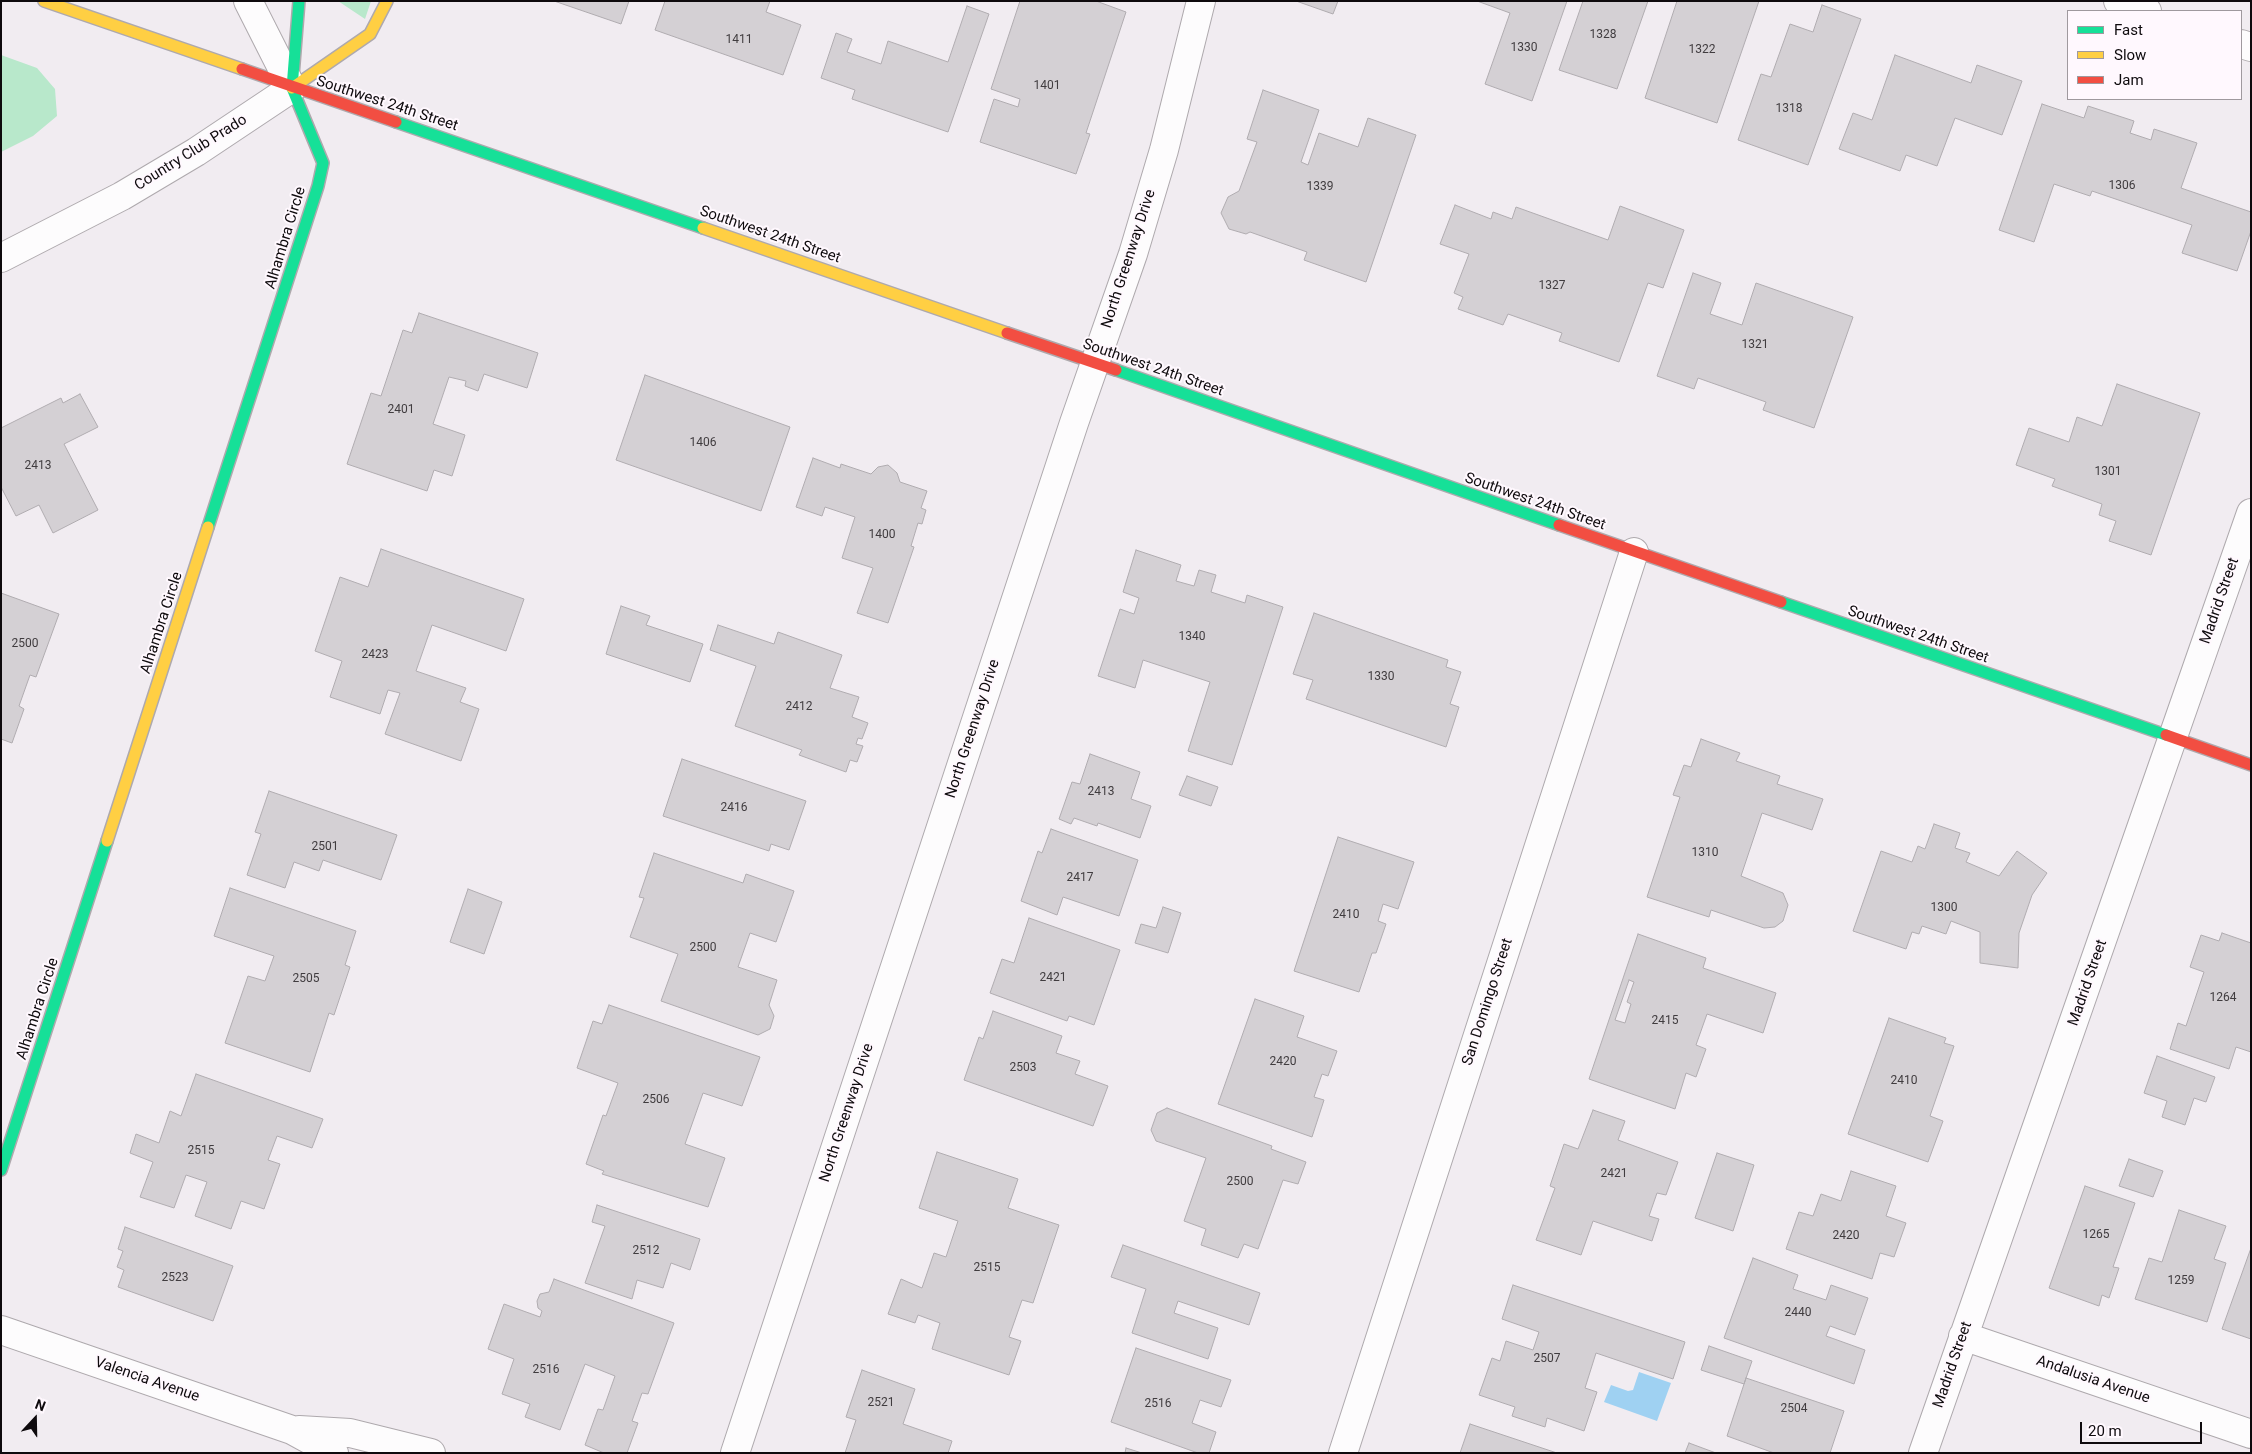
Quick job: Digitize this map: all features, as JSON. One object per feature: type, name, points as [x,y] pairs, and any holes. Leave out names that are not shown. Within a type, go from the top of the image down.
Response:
[{"type":"street","name":"Southwest 24th Street","points":[[44,1],[292,88],[434,134],[2251,765]]},
{"type":"street","points":[[248,1],[292,88],[370,34],[387,1]]},
{"type":"street","name":"Alhambra Circle","points":[[1,1170],[318,186],[323,163],[292,88],[299,1]]},
{"type":"street","name":"North Greenway Drive","points":[[735,1453],[1094,364],[1133,254],[1164,150],[1201,1]]},
{"type":"street","points":[[2118,1],[2144,10]]},
{"type":"street","name":"Country Club Prado","points":[[1,258],[122,196],[196,152],[292,88]]},
{"type":"street","name":"Madrid Street","points":[[1923,1453],[2251,513]]},
{"type":"street","name":"San Domingo Street","points":[[1343,1453],[1634,552]]},
{"type":"street","name":"Valencia Avenue","points":[[1,1330],[292,1430],[334,1453]]},
{"type":"street","name":"Andalusia Avenue","points":[[1963,1336],[2251,1434]]},
{"type":"street","name":"Valencia Avenue","points":[[292,1430],[350,1433],[431,1453]]},
{"type":"green space","points":[[338,1],[371,1],[365,19]]},
{"type":"green space","points":[[1,55],[37,68],[55,89],[57,116],[33,136],[1,152]]},
{"type":"water","points":[[1639,1372],[1671,1383],[1657,1421],[1604,1402],[1611,1385],[1628,1391],[1633,1390]]},
{"type":"building","points":[[554,1],[629,1],[621,24]]},
{"type":"building","points":[[665,1],[770,1],[766,12],[801,25],[783,75],[655,30]]},
{"type":"building","points":[[1020,1],[1096,1],[1126,12],[1086,133],[1090,134],[1076,174],[980,142],[994,99],[1018,107],[1020,99],[991,89]]},
{"type":"building","points":[[1296,1],[1338,1],[1333,14]]},
{"type":"building","points":[[1477,1],[1567,1],[1532,101],[1485,84],[1510,13]]},
{"type":"building","points":[[1583,1],[1648,1],[1617,89],[1559,70]]},
{"type":"building","points":[[1677,1],[1759,1],[1717,123],[1645,98]]},
{"type":"building","points":[[1822,5],[1861,19],[1808,165],[1738,140],[1761,74],[1771,77],[1790,24],[1813,32]]},
{"type":"building","points":[[967,6],[989,14],[948,132],[852,99],[855,90],[821,78],[836,33],[852,39],[847,52],[881,64],[888,41],[948,62]]},
{"type":"building","points":[[1895,55],[1971,83],[1977,65],[2022,81],[2002,135],[1955,118],[1937,166],[1906,155],[1900,171],[1839,149],[1853,113],[1872,120]]},
{"type":"building","points":[[1263,90],[1319,110],[1301,162],[1308,165],[1319,133],[1358,147],[1368,118],[1416,135],[1366,282],[1304,260],[1307,252],[1250,232],[1246,234],[1229,229],[1221,213],[1228,197],[1239,191],[1257,142],[1247,139]]},
{"type":"building","points":[[2042,104],[2084,118],[2088,106],[2134,121],[2130,133],[2151,140],[2154,129],[2197,143],[2181,188],[2251,212],[2251,231],[2237,271],[2182,253],[2192,225],[2092,191],[2090,196],[2054,184],[2034,242],[1999,230]]},
{"type":"building","points":[[1455,205],[1491,219],[1493,212],[1512,219],[1516,207],[1608,240],[1620,206],[1684,230],[1663,288],[1648,283],[1619,362],[1559,341],[1562,333],[1508,314],[1503,325],[1458,309],[1463,297],[1454,293],[1469,254],[1440,244]]},
{"type":"building","points":[[1693,273],[1721,283],[1710,314],[1742,325],[1756,283],[1853,317],[1814,428],[1763,410],[1766,402],[1698,378],[1694,389],[1657,376]]},
{"type":"building","points":[[419,313],[538,353],[527,388],[484,374],[478,391],[465,386],[466,381],[449,377],[433,424],[465,435],[452,476],[434,470],[427,491],[347,464],[371,393],[381,396],[403,330],[412,333]]},
{"type":"building","points":[[645,375],[790,427],[761,511],[616,460]]},
{"type":"building","points":[[2117,384],[2200,413],[2151,555],[2109,541],[2116,521],[2099,515],[2102,504],[2052,486],[2055,479],[2016,465],[2029,428],[2069,442],[2077,417],[2102,426]]},
{"type":"building","points":[[80,394],[98,427],[64,444],[98,510],[53,533],[39,505],[16,516],[1,487],[1,428],[61,398],[63,403]]},
{"type":"building","points":[[813,458],[840,468],[841,464],[871,474],[878,467],[888,465],[897,473],[900,482],[927,491],[921,508],[926,510],[922,524],[918,523],[911,546],[914,547],[888,623],[857,613],[873,568],[842,558],[855,517],[825,507],[822,516],[796,507]]},
{"type":"building","points":[[381,549],[524,599],[506,651],[432,625],[416,671],[466,688],[460,702],[479,709],[461,761],[385,734],[400,693],[388,690],[380,714],[330,697],[342,661],[315,651],[340,577],[368,587]]},
{"type":"building","points":[[1136,550],[1181,565],[1176,581],[1194,586],[1199,570],[1216,575],[1211,592],[1245,603],[1247,595],[1283,607],[1232,765],[1188,751],[1210,682],[1143,660],[1135,688],[1098,676],[1120,609],[1134,614],[1139,598],[1123,592]]},
{"type":"building","points":[[1,593],[59,614],[36,677],[30,675],[19,706],[24,709],[12,743],[1,739]]},
{"type":"building","points":[[621,606],[650,616],[646,625],[703,644],[690,682],[606,654]]},
{"type":"building","points":[[1314,613],[1448,660],[1446,667],[1461,672],[1450,704],[1459,707],[1446,747],[1306,699],[1313,680],[1293,674]]},
{"type":"building","points":[[718,625],[774,644],[778,632],[842,655],[830,688],[859,697],[852,717],[868,723],[862,739],[858,738],[856,744],[863,746],[857,762],[850,760],[846,772],[799,755],[802,750],[735,726],[756,666],[710,650]]},
{"type":"building","points":[[1701,739],[1740,753],[1736,761],[1780,776],[1777,784],[1823,799],[1812,830],[1762,813],[1741,876],[1783,893],[1788,905],[1783,921],[1775,927],[1764,928],[1711,910],[1709,917],[1647,897],[1680,797],[1673,795],[1684,765],[1691,767]]},
{"type":"building","points":[[1090,754],[1140,772],[1131,799],[1151,806],[1140,838],[1098,823],[1097,826],[1074,818],[1071,824],[1059,819],[1072,782],[1080,784]]},
{"type":"building","points":[[682,759],[806,801],[789,850],[771,844],[769,851],[663,816]]},
{"type":"building","points":[[1187,776],[1218,787],[1211,806],[1179,795]]},
{"type":"building","points":[[269,791],[397,835],[381,880],[323,860],[319,871],[294,862],[285,888],[247,875],[261,834],[255,832]]},
{"type":"building","points":[[1934,824],[1960,833],[1955,848],[1970,853],[1966,862],[1999,876],[2017,851],[2047,873],[2032,895],[2019,933],[2018,968],[1980,963],[1980,932],[1951,921],[1946,934],[1922,926],[1919,934],[1912,932],[1906,949],[1853,931],[1881,851],[1912,862],[1918,846],[1925,849]]},
{"type":"building","points":[[1051,829],[1138,860],[1119,916],[1063,897],[1057,915],[1021,901],[1038,851],[1042,853]]},
{"type":"building","points":[[1338,837],[1414,862],[1398,909],[1383,904],[1378,921],[1386,924],[1376,953],[1372,953],[1359,992],[1294,971]]},
{"type":"building","points":[[654,853],[743,883],[746,874],[794,891],[776,942],[750,933],[738,967],[777,980],[769,1005],[774,1016],[770,1029],[758,1035],[661,1001],[678,954],[630,937],[644,898],[639,897]]},
{"type":"building","points":[[230,888],[356,931],[345,965],[350,967],[334,1015],[329,1013],[310,1072],[225,1043],[248,976],[265,981],[274,956],[214,936]]},
{"type":"building","points":[[468,889],[502,902],[484,954],[450,942]]},
{"type":"building","points":[[1163,907],[1181,913],[1168,953],[1135,943],[1141,924],[1156,928]]},
{"type":"building","points":[[1029,918],[1120,950],[1094,1025],[1069,1016],[1067,1021],[990,993],[1002,959],[1014,963]]},
{"type":"building","points":[[2222,933],[2251,943],[2251,1052],[2236,1047],[2229,1069],[2170,1049],[2178,1023],[2186,1026],[2204,972],[2190,967],[2201,935],[2219,941]]},
{"type":"building","points":[[1638,934],[1706,958],[1703,968],[1776,993],[1763,1033],[1707,1014],[1696,1045],[1706,1049],[1696,1077],[1686,1073],[1675,1109],[1589,1079]],"holes":[[[1629,980],[1634,982],[1627,1002],[1631,1004],[1625,1023],[1615,1020]]]},
{"type":"building","points":[[1255,999],[1304,1016],[1297,1037],[1337,1051],[1328,1076],[1322,1074],[1314,1097],[1324,1100],[1312,1137],[1218,1104]]},
{"type":"building","points":[[609,1005],[760,1057],[742,1106],[703,1093],[685,1144],[725,1158],[708,1207],[602,1174],[604,1171],[586,1164],[603,1115],[606,1116],[618,1083],[577,1068],[593,1021],[602,1024]]},
{"type":"building","points":[[993,1011],[1062,1036],[1056,1053],[1080,1061],[1075,1074],[1108,1086],[1093,1126],[964,1080],[979,1037],[983,1039]]},
{"type":"building","points":[[1889,1018],[1946,1038],[1944,1043],[1954,1046],[1930,1116],[1943,1121],[1928,1162],[1848,1134]]},
{"type":"building","points":[[2157,1056],[2215,1077],[2206,1102],[2194,1098],[2185,1125],[2162,1117],[2167,1101],[2144,1093]]},
{"type":"building","points":[[196,1074],[323,1119],[312,1148],[277,1136],[268,1160],[280,1164],[264,1209],[241,1201],[231,1229],[195,1216],[207,1182],[186,1175],[174,1208],[140,1197],[153,1162],[130,1153],[136,1134],[159,1143],[170,1111],[181,1116]]},
{"type":"building","points":[[1167,1108],[1272,1146],[1271,1149],[1306,1162],[1298,1184],[1283,1180],[1258,1249],[1244,1244],[1238,1258],[1201,1245],[1206,1229],[1184,1221],[1206,1158],[1156,1141],[1151,1130],[1157,1113]]},
{"type":"building","points":[[1593,1110],[1625,1121],[1618,1140],[1678,1162],[1666,1195],[1657,1193],[1649,1216],[1659,1219],[1652,1241],[1593,1221],[1581,1255],[1536,1240],[1555,1188],[1550,1186],[1564,1144],[1578,1149]]},
{"type":"building","points":[[937,1152],[1018,1179],[1008,1208],[1059,1225],[1033,1303],[1022,1300],[1009,1337],[1021,1341],[1009,1375],[932,1349],[940,1323],[918,1315],[915,1323],[888,1314],[901,1279],[922,1288],[934,1253],[946,1257],[958,1221],[919,1208]]},
{"type":"building","points":[[1717,1153],[1754,1165],[1733,1231],[1695,1218]]},
{"type":"building","points":[[2129,1159],[2163,1171],[2153,1197],[2119,1186]]},
{"type":"building","points":[[1851,1171],[1896,1186],[1886,1216],[1906,1223],[1894,1257],[1880,1253],[1872,1279],[1786,1249],[1799,1212],[1813,1216],[1821,1194],[1841,1201]]},
{"type":"building","points":[[2085,1186],[2135,1203],[2113,1267],[2119,1268],[2109,1298],[2102,1295],[2099,1306],[2049,1288]]},
{"type":"building","points":[[597,1205],[700,1239],[690,1270],[671,1263],[663,1288],[637,1280],[632,1299],[585,1283],[605,1226],[592,1222]]},
{"type":"building","points":[[2179,1210],[2226,1226],[2214,1259],[2226,1263],[2207,1322],[2135,1299],[2149,1258],[2162,1262]]},
{"type":"building","points":[[125,1227],[233,1266],[213,1321],[118,1287],[124,1270],[117,1267],[123,1251],[118,1249]]},
{"type":"building","points":[[1123,1245],[1260,1293],[1249,1325],[1178,1301],[1174,1313],[1218,1328],[1208,1359],[1132,1333],[1146,1289],[1111,1277]]},
{"type":"building","points":[[2251,1248],[2251,1339],[2222,1329]]},
{"type":"building","points":[[1753,1258],[1798,1275],[1793,1289],[1826,1300],[1831,1285],[1868,1298],[1855,1335],[1830,1326],[1826,1336],[1865,1350],[1854,1384],[1724,1338]]},
{"type":"building","points":[[554,1279],[674,1323],[648,1394],[642,1393],[632,1421],[638,1423],[627,1453],[604,1453],[585,1445],[598,1409],[603,1410],[615,1376],[585,1364],[560,1430],[525,1417],[530,1404],[502,1394],[514,1359],[488,1349],[504,1304],[540,1317],[542,1311],[538,1308],[537,1301],[540,1294],[549,1292]]},
{"type":"building","points":[[1513,1285],[1685,1342],[1673,1379],[1596,1353],[1585,1388],[1597,1392],[1584,1431],[1547,1418],[1545,1427],[1512,1416],[1515,1407],[1479,1395],[1492,1358],[1500,1361],[1506,1341],[1533,1350],[1539,1332],[1502,1319]]},
{"type":"building","points":[[1709,1346],[1752,1361],[1744,1384],[1701,1370]]},
{"type":"building","points":[[1136,1348],[1231,1380],[1221,1407],[1200,1400],[1192,1423],[1216,1432],[1209,1453],[1198,1453],[1111,1422]]},
{"type":"building","points":[[862,1370],[915,1389],[903,1424],[952,1441],[948,1453],[845,1453],[856,1420],[846,1417]]},
{"type":"building","points":[[1746,1378],[1844,1411],[1830,1453],[1774,1453],[1727,1436]]},
{"type":"building","points":[[1470,1424],[1557,1453],[1460,1453]]},
{"type":"building","points":[[1689,1443],[1716,1453],[1685,1453]]},
{"type":"building","points":[[1126,1448],[1142,1453],[1125,1453]]},
{"type":"traffic: fast","points":[[208,527],[318,186],[323,163],[292,88],[299,1]]},
{"type":"traffic: fast","points":[[396,122],[703,228]]},
{"type":"traffic: fast","points":[[1116,370],[1559,525]]},
{"type":"traffic: fast","points":[[1781,602],[2166,735]]},
{"type":"traffic: fast","points":[[1,1170],[107,841]]},
{"type":"traffic: slow","points":[[44,1],[242,69]]},
{"type":"traffic: slow","points":[[292,88],[370,34],[387,1]]},
{"type":"traffic: slow","points":[[703,228],[1007,333]]},
{"type":"traffic: slow","points":[[107,841],[208,527]]},
{"type":"traffic: jam","points":[[242,69],[396,122]]},
{"type":"traffic: jam","points":[[1007,333],[1116,370]]},
{"type":"traffic: jam","points":[[1559,525],[1781,602]]},
{"type":"traffic: jam","points":[[2166,735],[2251,765]]}]
